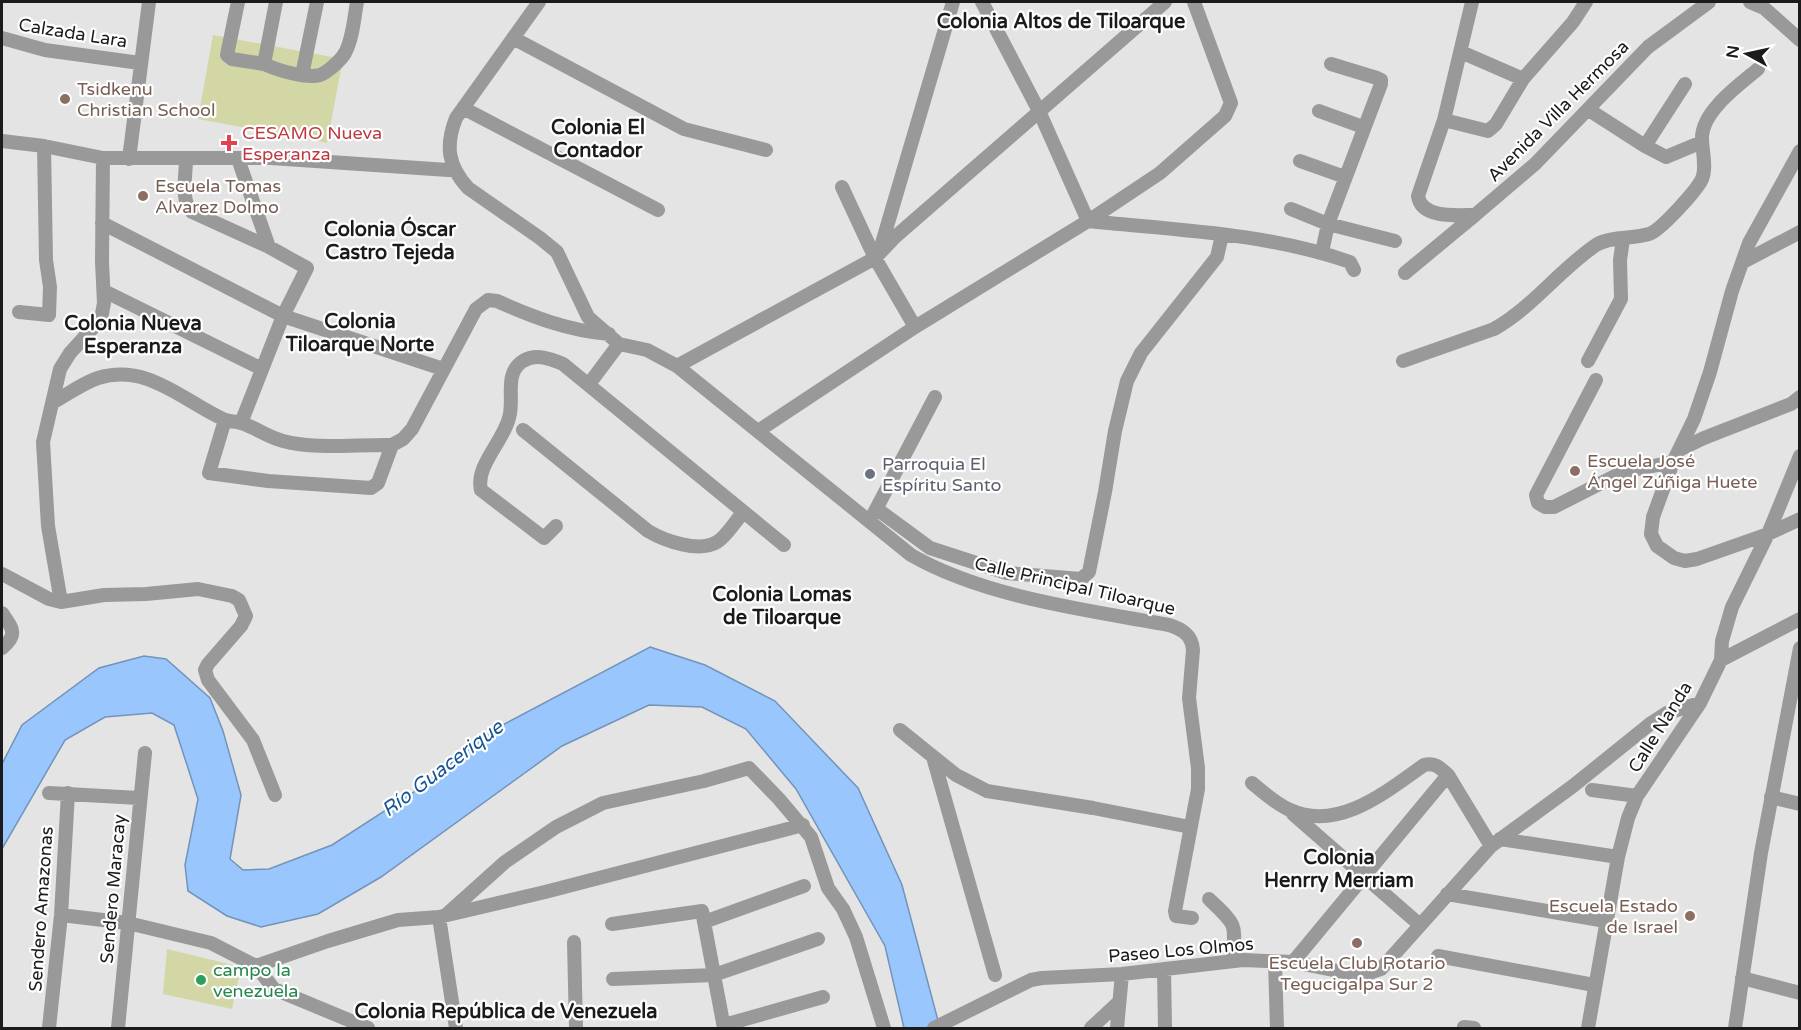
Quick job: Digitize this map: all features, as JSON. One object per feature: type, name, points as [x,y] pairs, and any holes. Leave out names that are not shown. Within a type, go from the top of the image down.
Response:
[{"type":"street","points":[[129,159],[149,2]]},
{"type":"street","points":[[238,2],[228,55],[232,59],[264,64],[302,75],[320,75],[345,53],[351,36],[357,2]]},
{"type":"street","points":[[264,64],[276,2]]},
{"type":"street","points":[[302,75],[317,2]]},
{"type":"street","points":[[539,2],[463,108],[451,133],[450,154],[454,169],[468,188],[557,252],[588,317],[614,339],[589,384]]},
{"type":"street","points":[[877,257],[953,2]]},
{"type":"street","points":[[982,2],[1039,111],[1088,221]]},
{"type":"street","points":[[677,366],[877,257],[895,237],[1164,2]]},
{"type":"street","points":[[758,431],[915,327],[1088,221],[1160,172],[1225,116],[1231,103],[1194,2]]},
{"type":"street","points":[[1472,2],[1444,120],[1418,196],[1419,201],[1430,210],[1440,214],[1475,215]]},
{"type":"street","points":[[1444,120],[1488,131],[1491,129],[1524,79],[1573,22],[1586,2]]},
{"type":"street","name":"Avenida Villa Hermosa","points":[[1405,273],[1535,164],[1648,47],[1709,2]]},
{"type":"street","points":[[1750,2],[1768,5],[1800,40]]},
{"type":"street","name":"Calzada Lara","points":[[2,38],[45,50],[140,63]]},
{"type":"street","points":[[513,38],[684,129],[766,150]]},
{"type":"street","points":[[1461,52],[1524,79]]},
{"type":"street","points":[[1322,252],[1328,224],[1381,80],[1331,64]]},
{"type":"street","points":[[1403,361],[1494,329],[1507,322],[1565,268],[1599,243],[1650,234],[1661,227],[1702,179],[1704,161],[1702,131],[1710,117],[1727,94],[1758,69]]},
{"type":"street","points":[[1645,146],[1685,84]]},
{"type":"street","points":[[463,108],[658,210]]},
{"type":"street","points":[[1589,110],[1666,157],[1702,142]]},
{"type":"street","points":[[1319,111],[1363,128]]},
{"type":"street","points":[[2,141],[44,146],[103,158],[186,160],[271,158],[454,169]]},
{"type":"street","points":[[19,312],[49,315],[50,287],[46,260],[44,146]]},
{"type":"street","points":[[1800,151],[1749,243],[1732,291],[1695,419],[1676,456],[1653,517],[1651,534],[1657,546],[1674,558],[1685,561],[1697,559],[1768,534],[1800,519]]},
{"type":"street","points":[[61,602],[48,526],[43,442],[60,369],[70,352],[100,319],[104,303],[103,158]]},
{"type":"street","points":[[238,159],[269,247]]},
{"type":"street","points":[[186,160],[186,207],[308,268],[283,316],[242,423]]},
{"type":"street","points":[[1300,161],[1345,177]]},
{"type":"street","points":[[842,187],[915,327]]},
{"type":"street","points":[[1291,209],[1328,224],[1395,241]]},
{"type":"street","points":[[1088,221],[1290,244],[1350,262],[1354,270]]},
{"type":"street","points":[[54,402],[97,378],[122,374],[145,377],[176,391],[225,420],[242,423],[263,434],[298,444],[392,445],[412,429],[443,369],[283,316],[102,223]]},
{"type":"street","points":[[1743,262],[1800,232]]},
{"type":"street","points":[[877,509],[930,548],[1007,573],[1081,579],[1085,577],[1089,572],[1115,431],[1127,381],[1141,353],[1217,257],[1222,235]]},
{"type":"street","points":[[1588,361],[1621,299],[1620,260],[1623,239]]},
{"type":"street","points":[[104,291],[262,369]]},
{"type":"street","name":"Calle Principal Tiloarque","points":[[443,369],[476,309],[488,300],[497,301],[555,325],[614,339],[647,350],[677,366],[911,555],[962,578],[1006,592],[1169,625],[1189,636],[1192,642],[1189,698],[1198,768],[1198,789],[1175,911],[1176,915],[1192,918]]},
{"type":"street","points":[[556,526],[544,538],[482,490],[479,478],[509,418],[512,400],[511,381],[514,371],[522,362],[532,357],[549,358],[563,364],[784,545]]},
{"type":"street","points":[[1596,380],[1536,495],[1538,502],[1545,507],[1554,507],[1623,472],[1676,456],[1704,438],[1791,404],[1800,397]]},
{"type":"street","points":[[869,522],[935,397]]},
{"type":"street","points":[[225,420],[209,473],[268,481],[371,488],[378,483],[392,445]]},
{"type":"street","points":[[522,430],[660,539],[691,546],[717,542],[743,513]]},
{"type":"street","name":"Calle Nanda","points":[[1588,1029],[1618,857],[1628,818],[1637,796],[1700,703],[1721,660],[1722,641],[1732,608],[1768,534],[1800,456]]},
{"type":"street","points":[[2,574],[49,599],[61,602],[104,595],[198,589],[232,596],[239,600],[246,616],[242,626],[205,670],[208,680],[253,740],[275,795]]},
{"type":"street","points":[[2,613],[12,628],[13,636],[2,648]]},
{"type":"street","points":[[1721,660],[1800,619]]},
{"type":"street","points":[[1735,1029],[1771,797],[1800,648]]},
{"type":"street","name":"Paseo Los Olmos","points":[[933,1029],[1017,987],[1042,978],[1122,974],[1233,961],[1293,962],[1348,973],[1371,973],[1381,969],[1496,842],[1573,786],[1650,724],[1667,713],[1700,703]]},
{"type":"street","points":[[900,730],[956,776],[987,791],[1094,808],[1190,827]]},
{"type":"street","name":"Sendero Maracay","points":[[118,1029],[145,753]]},
{"type":"street","points":[[933,757],[995,975]]},
{"type":"street","points":[[1288,810],[1304,815],[1323,816],[1357,808],[1398,785],[1424,765],[1431,763],[1448,775],[1496,842],[1618,857]]},
{"type":"street","points":[[442,916],[522,850],[556,827],[603,803],[704,781],[749,768],[811,837],[828,888],[843,909],[856,937],[885,1029]]},
{"type":"street","points":[[1293,962],[1448,775]]},
{"type":"street","points":[[1252,783],[1288,810],[1420,925]]},
{"type":"street","points":[[1592,790],[1637,796]]},
{"type":"street","points":[[49,793],[139,798]]},
{"type":"street","name":"Sendero Amazonas","points":[[49,1029],[61,915],[68,793]]},
{"type":"street","points":[[1771,797],[1800,804]]},
{"type":"street","points":[[256,966],[328,940],[398,920],[442,916],[545,892],[802,825]]},
{"type":"street","points":[[704,922],[804,886]]},
{"type":"street","points":[[1447,894],[1606,921]]},
{"type":"street","points":[[1209,899],[1232,921],[1234,927],[1233,961]]},
{"type":"street","points":[[612,924],[702,911],[724,1027],[823,997]]},
{"type":"street","points":[[61,915],[128,923],[211,943],[256,966],[274,989],[368,1029]]},
{"type":"street","points":[[442,916],[456,1029]]},
{"type":"street","points":[[613,979],[714,975],[818,939]]},
{"type":"street","points":[[573,942],[576,1029]]},
{"type":"street","points":[[1438,956],[1594,985]]},
{"type":"street","points":[[1275,961],[1277,1029]]},
{"type":"street","points":[[1164,969],[1165,1029]]},
{"type":"street","points":[[1117,1029],[1122,974]]},
{"type":"street","points":[[1742,978],[1800,993]]},
{"type":"street","points":[[1091,1029],[1118,1003]]},
{"type":"green space","points":[[213,35],[343,59],[327,143],[198,119]]},
{"type":"green space","name":"campo la venezuela","points":[[167,949],[241,967],[232,1009],[163,994]]},
{"type":"water","points":[[650,647],[705,665],[775,701],[858,788],[902,885],[940,1028],[904,1028],[885,946],[796,789],[746,729],[702,707],[649,705],[562,746],[381,877],[318,914],[261,927],[227,916],[188,891],[185,865],[198,799],[174,725],[152,713],[105,717],[65,740],[2,849],[2,764],[22,725],[99,668],[144,656],[166,659],[210,698],[223,731],[241,795],[230,859],[243,870],[269,869],[332,845],[414,792],[495,729]]},
{"type":"place","name":"Tsidkenu Christian School","points":[[65,99]]},
{"type":"place","name":"CESAMO Nueva Esperanza","points":[[229,143]]},
{"type":"place","name":"Escuela Tomas Alvarez Dolmo","points":[[143,196]]},
{"type":"place","name":"Escuela José Ángel Zúñiga Huete","points":[[1575,471]]},
{"type":"place","name":"Parroquia El Espíritu Santo","points":[[870,474]]},
{"type":"place","name":"Escuela Estado de Israel","points":[[1690,916]]},
{"type":"place","name":"Escuela Club Rotario Tegucigalpa Sur 2","points":[[1357,943]]},
{"type":"place","name":"campo la venezuela","points":[[201,980]]},
{"type":"district","name":"Colonia Altos de Tiloarque","points":[[1061,21]]},
{"type":"district","name":"Colonia El Contador","points":[[598,138]]},
{"type":"district","name":"Colonia Óscar Castro Tejeda","points":[[390,240]]},
{"type":"district","name":"Colonia Tiloarque Norte","points":[[360,332]]},
{"type":"district","name":"Colonia Nueva Esperanza","points":[[133,334]]},
{"type":"district","name":"Colonia Lomas de Tiloarque","points":[[782,606]]},
{"type":"district","name":"Colonia Henrry Merriam","points":[[1339,868]]},
{"type":"district","name":"Colonia República de Venezuela","points":[[506,1011]]},
{"type":"water label","name":"Río Guacerique","points":[[442,768]]}]
